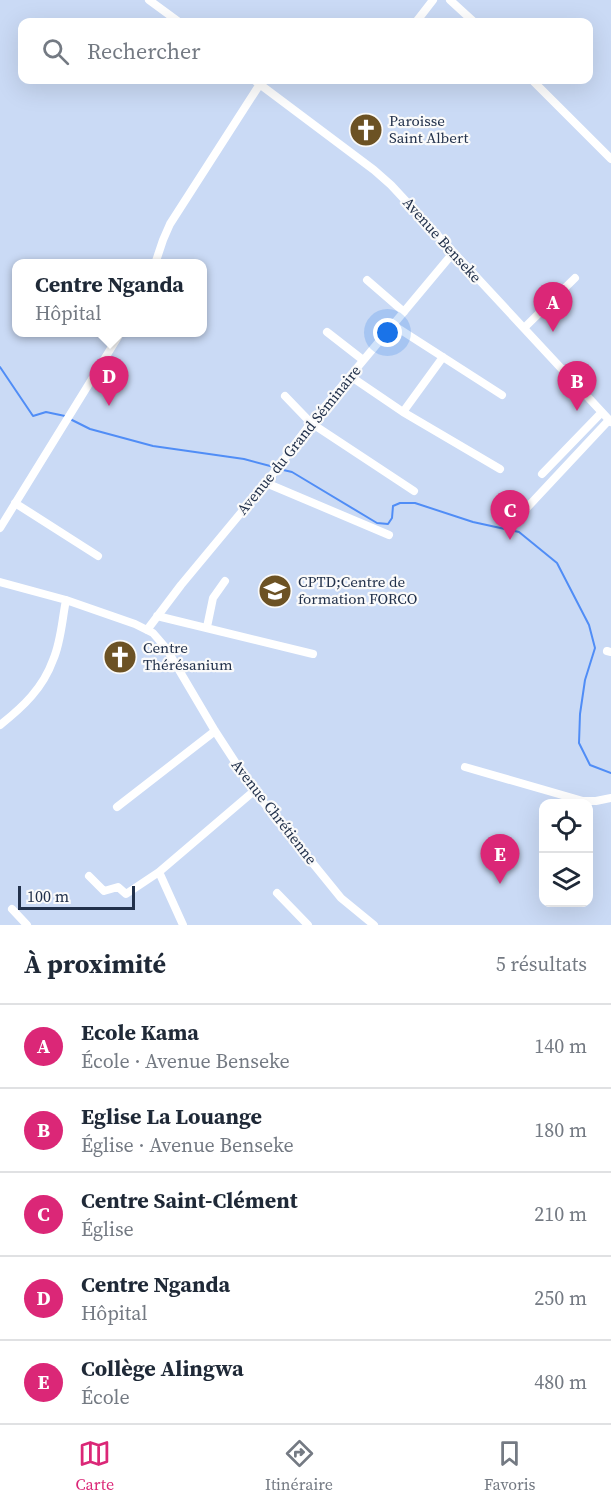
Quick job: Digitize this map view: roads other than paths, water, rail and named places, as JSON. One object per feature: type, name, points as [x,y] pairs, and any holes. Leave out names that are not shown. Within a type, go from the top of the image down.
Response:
[{"type":"street","points":[[148,0],[173,18]]},
{"type":"street","points":[[419,18],[433,0]]},
{"type":"street","points":[[454,1],[470,18]]},
{"type":"street","points":[[157,259],[170,224],[256,84]]},
{"type":"street","name":"Avenue Benseke","points":[[260,84],[384,179],[406,199],[453,253],[610,421]]},
{"type":"street","points":[[536,84],[611,159]]},
{"type":"street","name":"Avenue du Grand Séminaire","points":[[147,630],[311,423],[453,253]]},
{"type":"street","points":[[524,328],[575,278]]},
{"type":"street","points":[[367,280],[404,312]]},
{"type":"street","points":[[393,325],[502,395]]},
{"type":"street","points":[[327,332],[363,360]]},
{"type":"street","points":[[0,528],[118,337]]},
{"type":"street","points":[[403,412],[443,357]]},
{"type":"street","points":[[350,376],[403,412],[500,469]]},
{"type":"street","points":[[285,396],[311,423],[414,491]]},
{"type":"street","points":[[542,474],[602,412]]},
{"type":"street","points":[[508,528],[610,421]]},
{"type":"street","points":[[267,481],[389,535]]},
{"type":"street","points":[[15,503],[98,556]]},
{"type":"street","points":[[207,627],[213,598],[225,581]]},
{"type":"street","points":[[0,582],[66,600],[147,630]]},
{"type":"street","points":[[0,725],[23,706],[48,672],[56,651],[66,600]]},
{"type":"street","points":[[158,616],[313,654]]},
{"type":"street","name":"Avenue Chrétienne","points":[[147,630],[153,633],[166,648],[254,791],[342,898],[374,925]]},
{"type":"street","points":[[117,807],[215,731]]},
{"type":"street","points":[[465,767],[583,801],[611,798]]},
{"type":"street","points":[[89,876],[102,890],[118,887],[126,894],[159,872],[254,791]]},
{"type":"street","points":[[159,872],[183,925]]},
{"type":"street","points":[[277,893],[308,925]]},
{"type":"street","points":[[12,909],[27,925]]},
{"type":"waterway","points":[[0,367],[33,416],[46,412],[65,416]]},
{"type":"waterway","points":[[70,419],[90,429],[153,446],[244,459],[274,467]]},
{"type":"waterway","points":[[279,469],[292,472],[377,523],[388,524],[392,518],[393,506],[400,503],[415,503],[473,522],[505,529]]},
{"type":"waterway","points":[[510,530],[519,532],[557,563],[589,625],[595,648],[585,680],[579,743],[590,765],[611,773]]},
{"type":"place","name":"Paroisse Saint Albert","points":[[366,130]]},
{"type":"place","name":"Ecole Kama","points":[[553,332]]},
{"type":"place","name":"Centre Nganda","points":[[109,406]]},
{"type":"place","name":"Eglise La Louange","points":[[577,411]]},
{"type":"place","name":"Centre Saint-Clément","points":[[510,540]]},
{"type":"place","name":"CPTD;Centre de formation FORCO","points":[[275,591]]},
{"type":"place","name":"Centre Thérésanium","points":[[120,657]]},
{"type":"place","name":"Collège Alingwa","points":[[500,884]]}]
